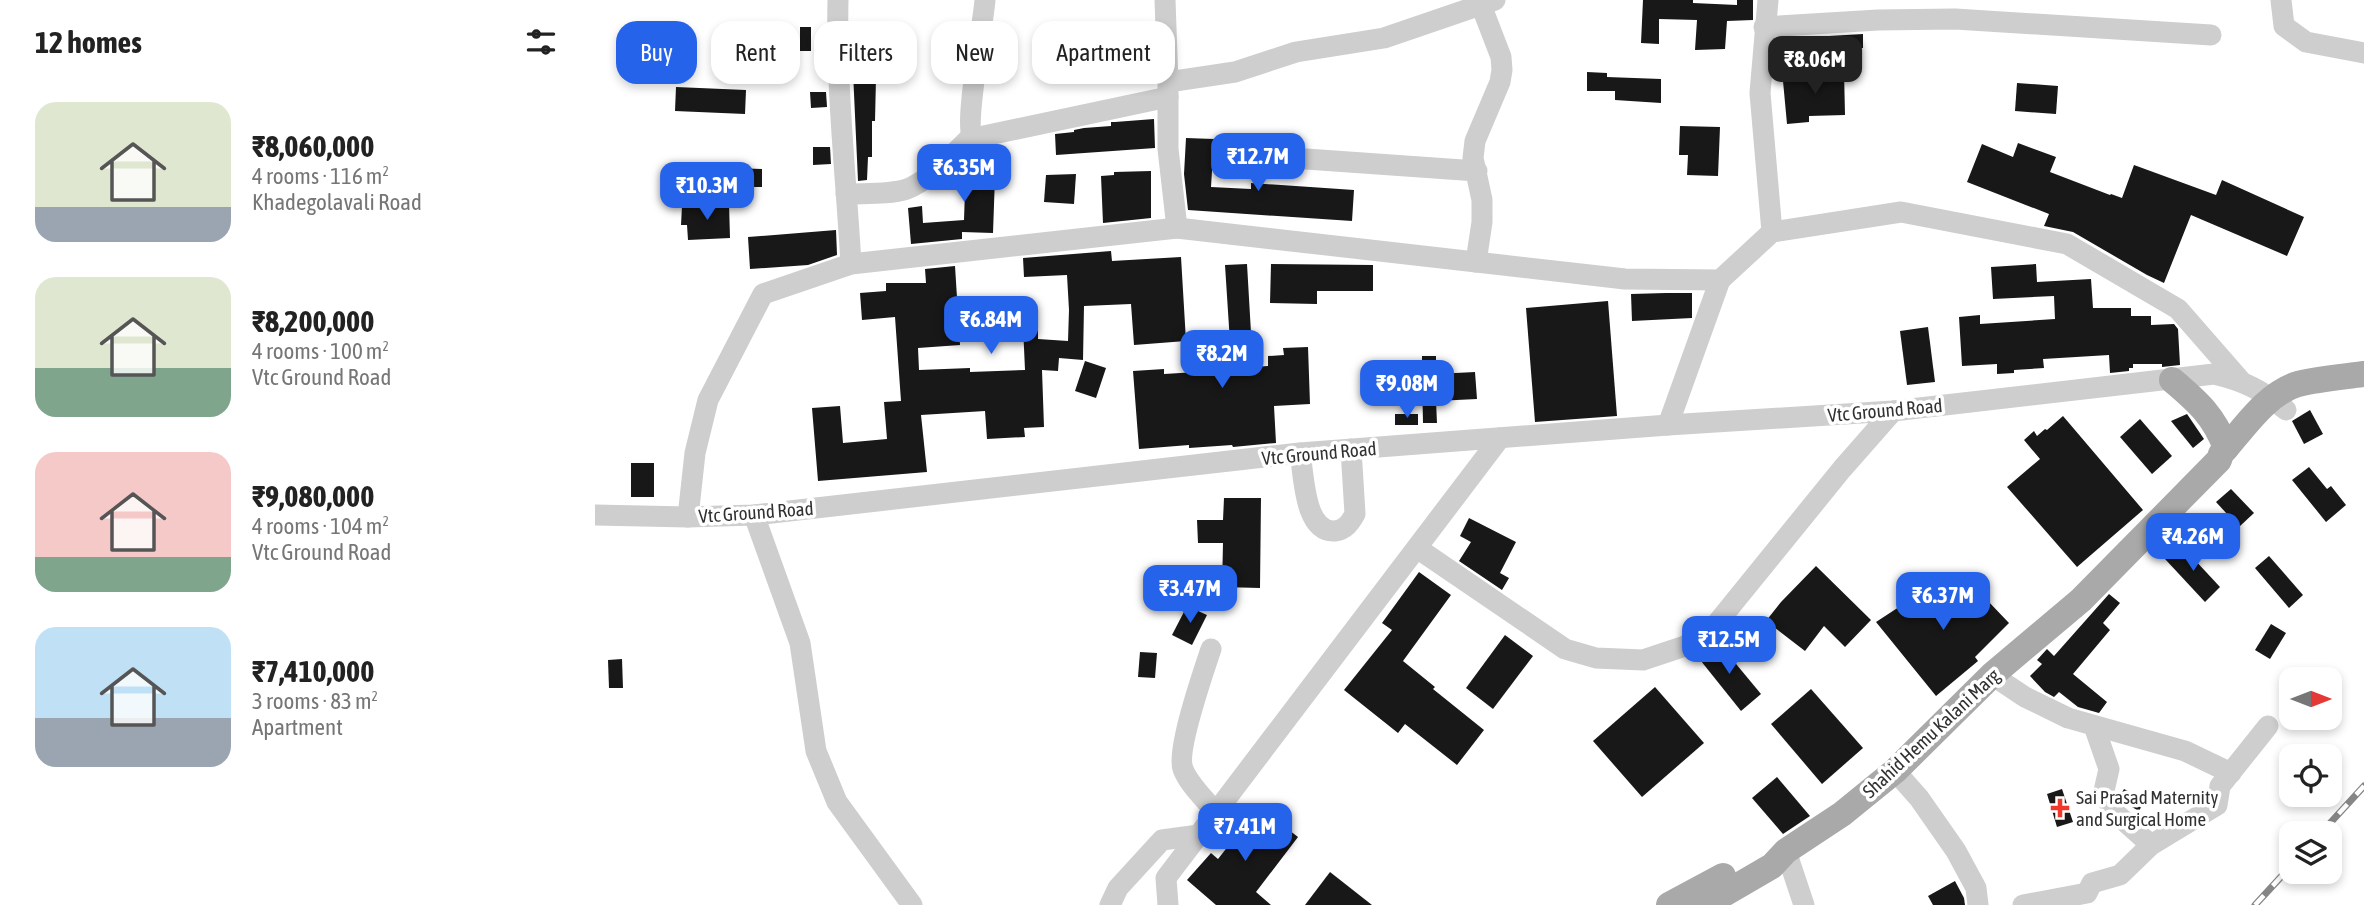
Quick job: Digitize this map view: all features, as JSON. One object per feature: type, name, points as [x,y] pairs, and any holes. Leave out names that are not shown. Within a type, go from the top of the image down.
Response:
[{"type":"main road","points":[[2279,405],[2296,385],[2364,374]]},
{"type":"main road","points":[[2172,380],[2209,414],[2219,429],[2223,454]]},
{"type":"main road","points":[[2279,405],[2364,388]]},
{"type":"main road","name":"Shahid Hemu Kalani Marg","points":[[1706,905],[1772,866],[1786,851],[1842,814],[1895,771],[1992,675],[2081,600],[2223,454],[2224,459],[2279,405]]},
{"type":"main road","name":"Shahid Hemu Kalani Marg","points":[[1669,905],[1767,852],[1786,851]]},
{"type":"street","points":[[838,0],[837,39],[851,264]]},
{"type":"street","points":[[972,136],[971,107],[985,0]]},
{"type":"street","points":[[1165,0],[1168,149],[1177,228]]},
{"type":"street","points":[[1768,0],[1760,93],[1772,232]]},
{"type":"street","points":[[2281,0],[2284,26],[2306,42],[2364,54]]},
{"type":"street","points":[[972,136],[979,137],[1235,72],[1296,52],[1384,38],[1488,2],[1502,69],[1500,82],[1475,141],[1473,158],[1482,200],[1482,222],[1476,262]]},
{"type":"street","points":[[1764,27],[1878,20],[1955,19],[2211,35]]},
{"type":"street","points":[[846,194],[893,191],[910,187],[972,136]]},
{"type":"street","points":[[1305,159],[1477,171]]},
{"type":"street","points":[[1668,425],[1720,280],[1772,232],[1901,212],[2067,244],[2178,309],[2240,380]]},
{"type":"street","points":[[688,517],[695,453],[708,400],[763,295],[851,264],[1177,228],[1625,279],[1720,280]]},
{"type":"street","name":"Vtc Ground Road","points":[[595,515],[754,515],[1300,453],[1893,411],[2214,374],[2240,380],[2279,405]]},
{"type":"street","points":[[1417,548],[1565,649],[1596,658],[1643,660],[1685,646],[1713,628],[1833,479],[1893,411]]},
{"type":"street","points":[[1168,905],[1166,878],[1500,438]]},
{"type":"street","points":[[1300,453],[1313,520],[1322,528],[1331,531],[1342,530],[1355,514],[1351,449]]},
{"type":"street","points":[[754,515],[800,643],[816,751],[837,802],[912,905]]},
{"type":"street","points":[[1211,649],[1181,760],[1184,773],[1216,813]]},
{"type":"street","points":[[1992,675],[2025,697],[2068,718],[2185,751],[2231,773]]},
{"type":"street","points":[[2094,726],[2108,762],[2104,791],[2112,810],[2151,845]]},
{"type":"street","points":[[2023,905],[2087,892],[2092,883],[2120,875],[2151,845],[2217,805],[2220,786],[2268,726]]},
{"type":"street","points":[[1895,771],[1919,798],[1956,851],[1976,888],[1978,905]]},
{"type":"street","points":[[1110,905],[1118,888],[1162,840],[1199,835]]},
{"type":"street","points":[[1786,851],[1804,905]]},
{"type":"building","points":[[1643,0],[1693,0],[1693,3],[1737,5],[1737,0],[1753,0],[1753,20],[1727,21],[1725,49],[1695,50],[1697,20],[1659,19],[1659,44],[1641,43]]},
{"type":"building","points":[[800,27],[811,27],[811,51],[800,51]]},
{"type":"building","points":[[1863,34],[1863,48],[1777,49],[1778,39]]},
{"type":"building","points":[[1844,70],[1845,115],[1809,116],[1809,122],[1787,124],[1783,81],[1797,80],[1796,74]]},
{"type":"building","points":[[1587,72],[1607,73],[1607,77],[1661,79],[1661,103],[1615,100],[1615,91],[1587,91]]},
{"type":"building","points":[[2017,83],[2058,86],[2056,114],[2015,111]]},
{"type":"building","points":[[854,84],[876,84],[872,157],[868,157],[867,180],[858,181]]},
{"type":"building","points":[[676,87],[746,90],[745,114],[675,111]]},
{"type":"building","points":[[810,92],[826,92],[827,107],[811,108]]},
{"type":"building","points":[[1154,119],[1155,148],[1056,155],[1055,134],[1111,126],[1111,122]]},
{"type":"building","points":[[1680,126],[1720,127],[1718,176],[1687,175],[1688,155],[1679,155]]},
{"type":"building","points":[[1186,138],[1214,139],[1211,187],[1251,189],[1251,183],[1354,190],[1352,221],[1188,210],[1184,174]]},
{"type":"building","points":[[2018,143],[2056,157],[2050,172],[2110,195],[2122,198],[2134,165],[2216,195],[2222,180],[2304,217],[2287,256],[2191,215],[2164,283],[2073,232],[2044,226],[2049,214],[1967,182],[1982,144],[2013,157]]},
{"type":"building","points":[[813,147],[830,147],[831,164],[813,165]]},
{"type":"building","points":[[996,148],[993,233],[962,232],[962,239],[911,244],[908,208],[922,206],[923,223],[964,220],[966,160],[977,150]]},
{"type":"building","points":[[731,168],[762,169],[762,187],[731,187]]},
{"type":"building","points":[[1151,171],[1151,218],[1103,223],[1101,176],[1114,175],[1114,172]]},
{"type":"building","points":[[1076,174],[1074,204],[1044,202],[1046,175]]},
{"type":"building","points":[[714,203],[729,203],[730,238],[688,240],[687,225],[681,225],[682,206],[714,208]]},
{"type":"building","points":[[836,230],[837,255],[808,265],[750,269],[748,237]]},
{"type":"building","points":[[1111,251],[1112,261],[1181,257],[1186,341],[1134,345],[1131,304],[1084,306],[1083,360],[1059,358],[1058,371],[1042,370],[1044,427],[1024,428],[1025,437],[987,439],[985,411],[921,415],[927,472],[818,481],[812,408],[840,406],[843,443],[887,439],[884,402],[901,401],[895,317],[862,320],[860,293],[886,291],[886,283],[926,283],[925,269],[955,266],[960,345],[918,348],[919,370],[1025,370],[1023,326],[1038,325],[1038,339],[1068,341],[1069,310],[1067,275],[1024,277],[1023,258]]},
{"type":"building","points":[[1247,264],[1253,367],[1268,366],[1268,356],[1284,355],[1283,348],[1308,347],[1310,404],[1274,406],[1276,443],[1233,447],[1189,448],[1189,445],[1139,449],[1133,371],[1164,369],[1164,374],[1229,370],[1231,358],[1225,265]]},
{"type":"building","points":[[1271,264],[1373,265],[1373,291],[1317,291],[1317,304],[1270,303]]},
{"type":"building","points":[[2036,264],[2037,282],[2091,279],[2093,308],[2131,308],[2131,316],[2151,316],[2151,325],[2174,324],[2178,329],[2180,365],[2162,367],[2162,364],[2133,364],[2129,371],[2110,373],[2109,355],[2043,359],[2044,368],[2014,370],[2014,373],[1997,374],[1997,364],[1962,366],[1959,317],[1980,315],[1980,324],[2055,319],[2054,296],[1993,299],[1991,267]]},
{"type":"building","points":[[1692,293],[1692,318],[1632,321],[1631,294]]},
{"type":"building","points":[[1608,301],[1617,416],[1535,422],[1526,308]]},
{"type":"building","points":[[1928,327],[1935,382],[1907,385],[1900,331]]},
{"type":"building","points":[[1422,356],[1436,356],[1436,374],[1475,372],[1477,399],[1436,401],[1437,423],[1423,423],[1422,377],[1377,378],[1377,365],[1422,364]]},
{"type":"building","points":[[1085,361],[1106,368],[1096,398],[1075,391]]},
{"type":"building","points":[[2310,410],[2323,434],[2304,444],[2292,421]]},
{"type":"building","points":[[1395,414],[1418,414],[1418,425],[1395,425]]},
{"type":"building","points":[[2187,414],[2204,439],[2193,448],[2171,421]]},
{"type":"building","points":[[2063,416],[2143,510],[2077,567],[2007,487],[2040,459],[2024,440],[2034,431],[2037,436],[2047,430]]},
{"type":"building","points":[[2140,419],[2172,456],[2152,474],[2120,437]]},
{"type":"building","points":[[631,463],[654,463],[654,497],[631,497]]},
{"type":"building","points":[[2309,467],[2327,489],[2331,486],[2346,505],[2326,522],[2292,480]]},
{"type":"building","points":[[2231,489],[2254,513],[2239,527],[2216,502]]},
{"type":"building","points":[[1224,498],[1261,498],[1260,588],[1222,587],[1223,543],[1198,543],[1197,520],[1223,520]]},
{"type":"building","points":[[1469,518],[1516,542],[1500,573],[1509,578],[1502,590],[1459,561],[1471,542],[1460,536]]},
{"type":"building","points":[[2180,544],[2220,587],[2205,602],[2165,559]]},
{"type":"building","points":[[2269,556],[2303,595],[2289,608],[2255,568]]},
{"type":"building","points":[[1816,566],[1871,620],[1845,647],[1824,626],[1805,651],[1766,621]]},
{"type":"building","points":[[1419,572],[1451,595],[1403,661],[1484,730],[1457,765],[1405,724],[1398,733],[1344,690],[1392,630],[1382,623]]},
{"type":"building","points":[[1965,577],[2009,623],[1975,657],[1978,661],[1936,696],[1876,622],[1902,605],[1898,600],[1918,583],[1936,606]]},
{"type":"building","points":[[2109,594],[2120,603],[2103,623],[2110,630],[2073,674],[2107,702],[2099,713],[2078,707],[2059,692],[2054,697],[2045,692],[2030,676],[2042,664],[2037,660],[2047,649],[2054,656]]},
{"type":"building","points":[[1187,606],[1207,615],[1192,645],[1172,635]]},
{"type":"building","points":[[2271,624],[2286,633],[2270,659],[2255,650]]},
{"type":"building","points":[[1505,635],[1533,656],[1493,709],[1466,688]]},
{"type":"building","points":[[1717,641],[1761,694],[1741,711],[1697,656]]},
{"type":"building","points":[[1140,652],[1157,653],[1155,678],[1138,677]]},
{"type":"building","points":[[622,659],[623,688],[609,688],[608,660]]},
{"type":"building","points":[[1655,687],[1704,743],[1642,797],[1593,741]]},
{"type":"building","points":[[1811,689],[1863,748],[1822,784],[1771,724]]},
{"type":"building","points":[[1777,777],[1810,816],[1783,834],[1752,798]]},
{"type":"building","points":[[2062,789],[2073,822],[2057,827],[2047,794]]},
{"type":"building","points":[[2124,789],[2145,800],[2139,811],[2123,802],[2120,796]]},
{"type":"building","points":[[1259,807],[1298,837],[1256,892],[1271,905],[1216,905],[1187,880],[1211,853],[1218,859]]},
{"type":"building","points":[[1330,872],[1372,905],[1305,905]]},
{"type":"building","points":[[1955,881],[1965,905],[1933,905],[1928,896]]},
{"type":"railway","points":[[2332,821],[2364,786]]},
{"type":"railway","points":[[2255,905],[2279,879]]},
{"type":"place","name":"Sai Prasad Maternity and Surgical Home","points":[[2060,808]]}]
